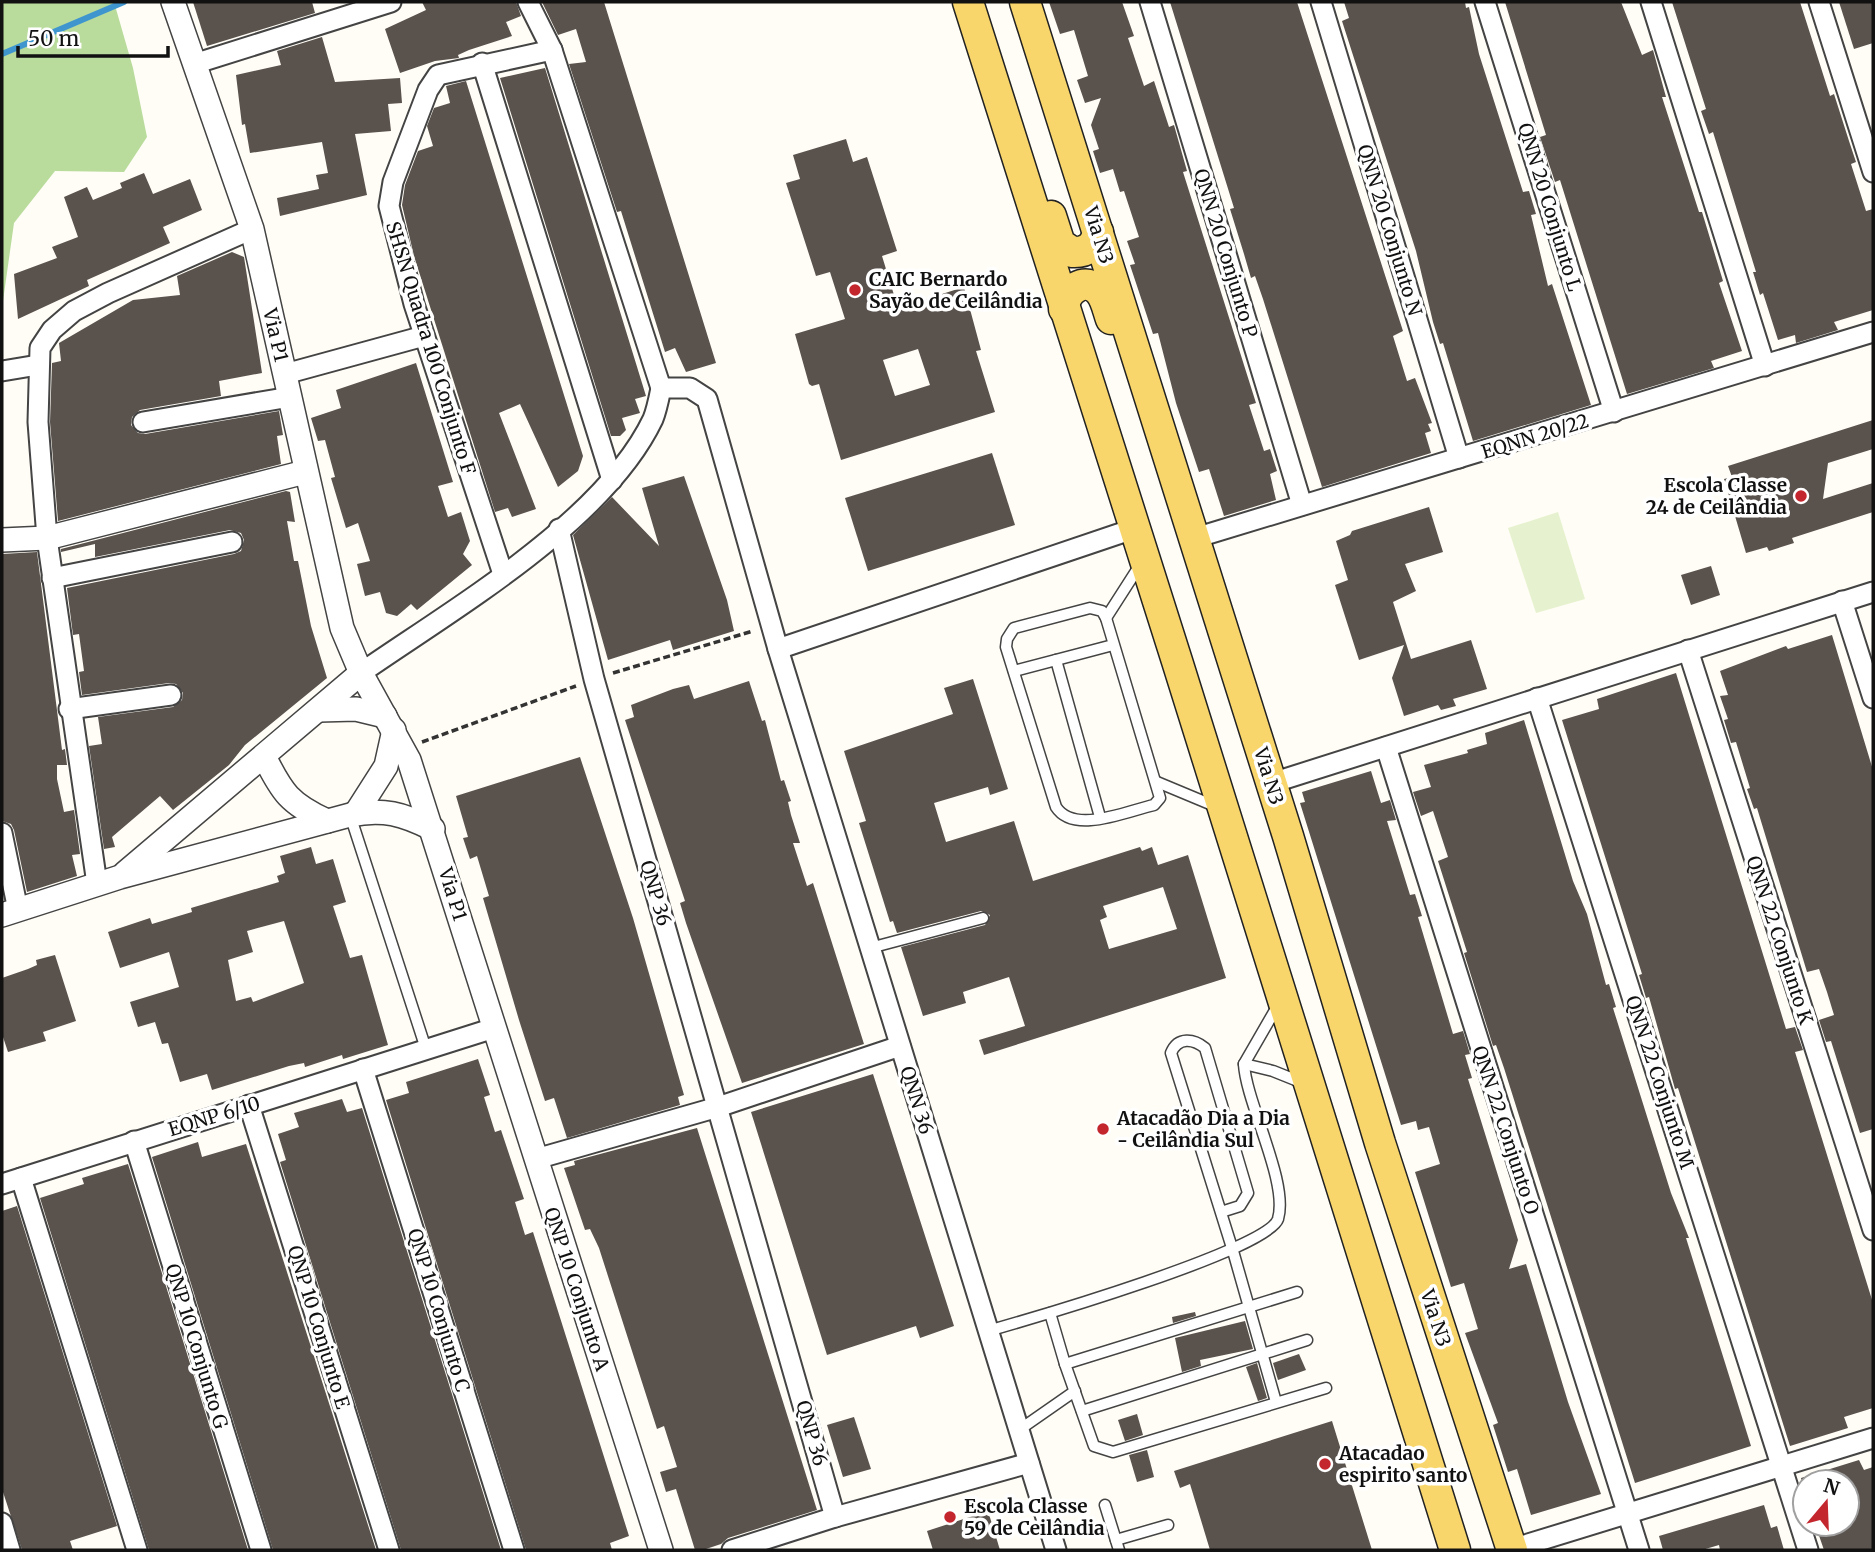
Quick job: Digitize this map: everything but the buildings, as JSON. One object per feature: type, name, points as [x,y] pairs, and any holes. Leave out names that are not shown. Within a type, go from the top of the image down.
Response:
[{"type":"main road","points":[[968,2],[1226,811],[1309,1087],[1455,1550]]},
{"type":"main road","name":"Via N3","points":[[1025,2],[1272,783],[1380,1143],[1512,1550]]},
{"type":"main road","points":[[979,38],[1019,109],[1060,244],[1072,252],[1087,251],[1097,240],[1098,232]]},
{"type":"main road","points":[[1064,309],[1066,295],[1076,286],[1090,285],[1102,294],[1147,434],[1191,527]]},
{"type":"main road","points":[[1266,947],[1307,1026],[1346,1156],[1357,1162],[1370,1161],[1379,1150],[1380,1143]]},
{"type":"main road","points":[[1350,1215],[1351,1208],[1360,1197],[1374,1195],[1386,1203],[1429,1334],[1471,1426]]},
{"type":"street","name":"Via P1","points":[[173,2],[252,229],[342,628],[360,673],[398,739],[433,828],[494,1028]]},
{"type":"street","points":[[194,64],[391,2]]},
{"type":"street","points":[[120,877],[360,673],[503,574],[559,529],[612,480],[654,417],[662,388],[552,50],[527,2]]},
{"type":"street","name":"QNN 20 Conjunto P","points":[[1150,2],[1303,505]]},
{"type":"street","name":"QNN 20 Conjunto N","points":[[1321,2],[1460,458]]},
{"type":"street","name":"QNN 20 Conjunto L","points":[[1485,2],[1614,412]]},
{"type":"street","points":[[1651,2],[1765,366]]},
{"type":"street","points":[[1819,2],[1873,172]]},
{"type":"street","name":"SHSN Quadra 100 Conjunto F","points":[[503,574],[424,336],[389,206],[393,182],[428,90],[438,75],[482,63],[552,50]]},
{"type":"street","points":[[482,63],[612,480]]},
{"type":"street","points":[[97,884],[69,709],[47,538],[38,422],[40,348],[52,330],[74,311],[119,287],[252,229]]},
{"type":"street","name":"EQNN 20/22","points":[[1191,527],[1303,505],[1873,332]]},
{"type":"street","points":[[285,374],[424,336]]},
{"type":"street","points":[[2,371],[38,365]]},
{"type":"street","name":"QNN 36","points":[[662,388],[690,388],[707,399],[778,649],[1056,1550]]},
{"type":"street","points":[[143,422],[290,397]]},
{"type":"street","points":[[2,540],[47,538],[305,472]]},
{"type":"street","points":[[778,649],[1136,528]]},
{"type":"street","name":"QNP 36","points":[[559,529],[594,679],[835,1517]]},
{"type":"street","points":[[52,578],[232,542]]},
{"type":"street","points":[[1272,783],[1873,592]]},
{"type":"street","points":[[1842,601],[1873,698]]},
{"type":"street","name":"QNN 22 Conjunto K","points":[[1688,650],[1873,1230]]},
{"type":"street","points":[[69,709],[172,695]]},
{"type":"street","name":"QNN 22 Conjunto M","points":[[1537,698],[1808,1550]]},
{"type":"street","points":[[319,710],[356,709],[398,739],[386,766],[353,814]]},
{"type":"street","name":"QNN 22 Conjunto O","points":[[1385,747],[1639,1550]]},
{"type":"street","points":[[264,757],[276,780],[297,807],[327,821]]},
{"type":"street","points":[[2,832],[10,913],[120,877],[353,814],[380,810],[400,813],[433,828]]},
{"type":"street","name":"EQNP 6/10","points":[[11,1181],[494,1028]]},
{"type":"street","name":"QNP 10 Conjunto A","points":[[494,1028],[661,1550]]},
{"type":"street","points":[[536,1159],[718,1107],[900,1046]]},
{"type":"street","name":"QNP 10 Conjunto C","points":[[363,1069],[514,1550]]},
{"type":"street","name":"QNP 10 Conjunto E","points":[[249,1105],[389,1550]]},
{"type":"street","name":"QNP 10 Conjunto G","points":[[134,1141],[261,1550]]},
{"type":"street","points":[[11,1181],[137,1550]]},
{"type":"street","points":[[1512,1550],[1873,1438]]},
{"type":"street","points":[[732,1550],[835,1517],[1029,1463]]},
{"type":"street","points":[[2,1523],[10,1550]]},
{"type":"lane","points":[[1106,618],[1145,556]]},
{"type":"lane","points":[[1090,608],[1098,609],[1106,618],[1160,793],[1154,805],[1100,817],[1070,820],[1062,816],[1056,807],[1006,647],[1010,632],[1014,628],[1090,608]]},
{"type":"lane","points":[[1014,671],[1113,645]]},
{"type":"lane","points":[[1056,660],[1100,817]]},
{"type":"lane","points":[[1157,782],[1226,811]]},
{"type":"lane","points":[[353,814],[426,1049]]},
{"type":"lane","points":[[870,948],[983,918]]},
{"type":"lane","points":[[988,1331],[1051,1313],[1233,1251],[1273,1227],[1279,1211],[1272,1163],[1244,1064],[1282,998]]},
{"type":"lane","points":[[1221,1212],[1240,1206],[1248,1193],[1205,1048],[1192,1040],[1183,1041],[1171,1052],[1233,1251],[1276,1402]]},
{"type":"lane","points":[[1244,1064],[1273,1071],[1309,1087]]},
{"type":"lane","points":[[1065,1364],[1297,1292]]},
{"type":"lane","points":[[1051,1313],[1065,1364],[1094,1446],[1113,1452],[1326,1388]]},
{"type":"lane","points":[[1082,1411],[1307,1340]]},
{"type":"lane","points":[[1019,1430],[1075,1391]]},
{"type":"lane","points":[[1105,1506],[1117,1545],[1168,1525]]},
{"type":"path","points":[[398,739],[771,625]]},
{"type":"green space","points":[[2,2],[114,2],[133,68],[147,137],[124,172],[55,171],[14,223],[2,308]]},
{"type":"green space","points":[[1558,512],[1585,599],[1536,613],[1508,528]]},
{"type":"waterway","points":[[2,54],[124,2]]},
{"type":"place","name":"CAIC Bernardo Sayão de Ceilândia","points":[[855,290]]},
{"type":"place","name":"Escola Classe 24 de Ceilândia","points":[[1801,496]]},
{"type":"place","name":"Atacadão Dia a Dia - Ceilândia Sul","points":[[1103,1129]]},
{"type":"place","name":"Atacadao espirito santo","points":[[1325,1464]]},
{"type":"place","name":"Escola Classe 59 de Ceilândia","points":[[950,1517]]}]
